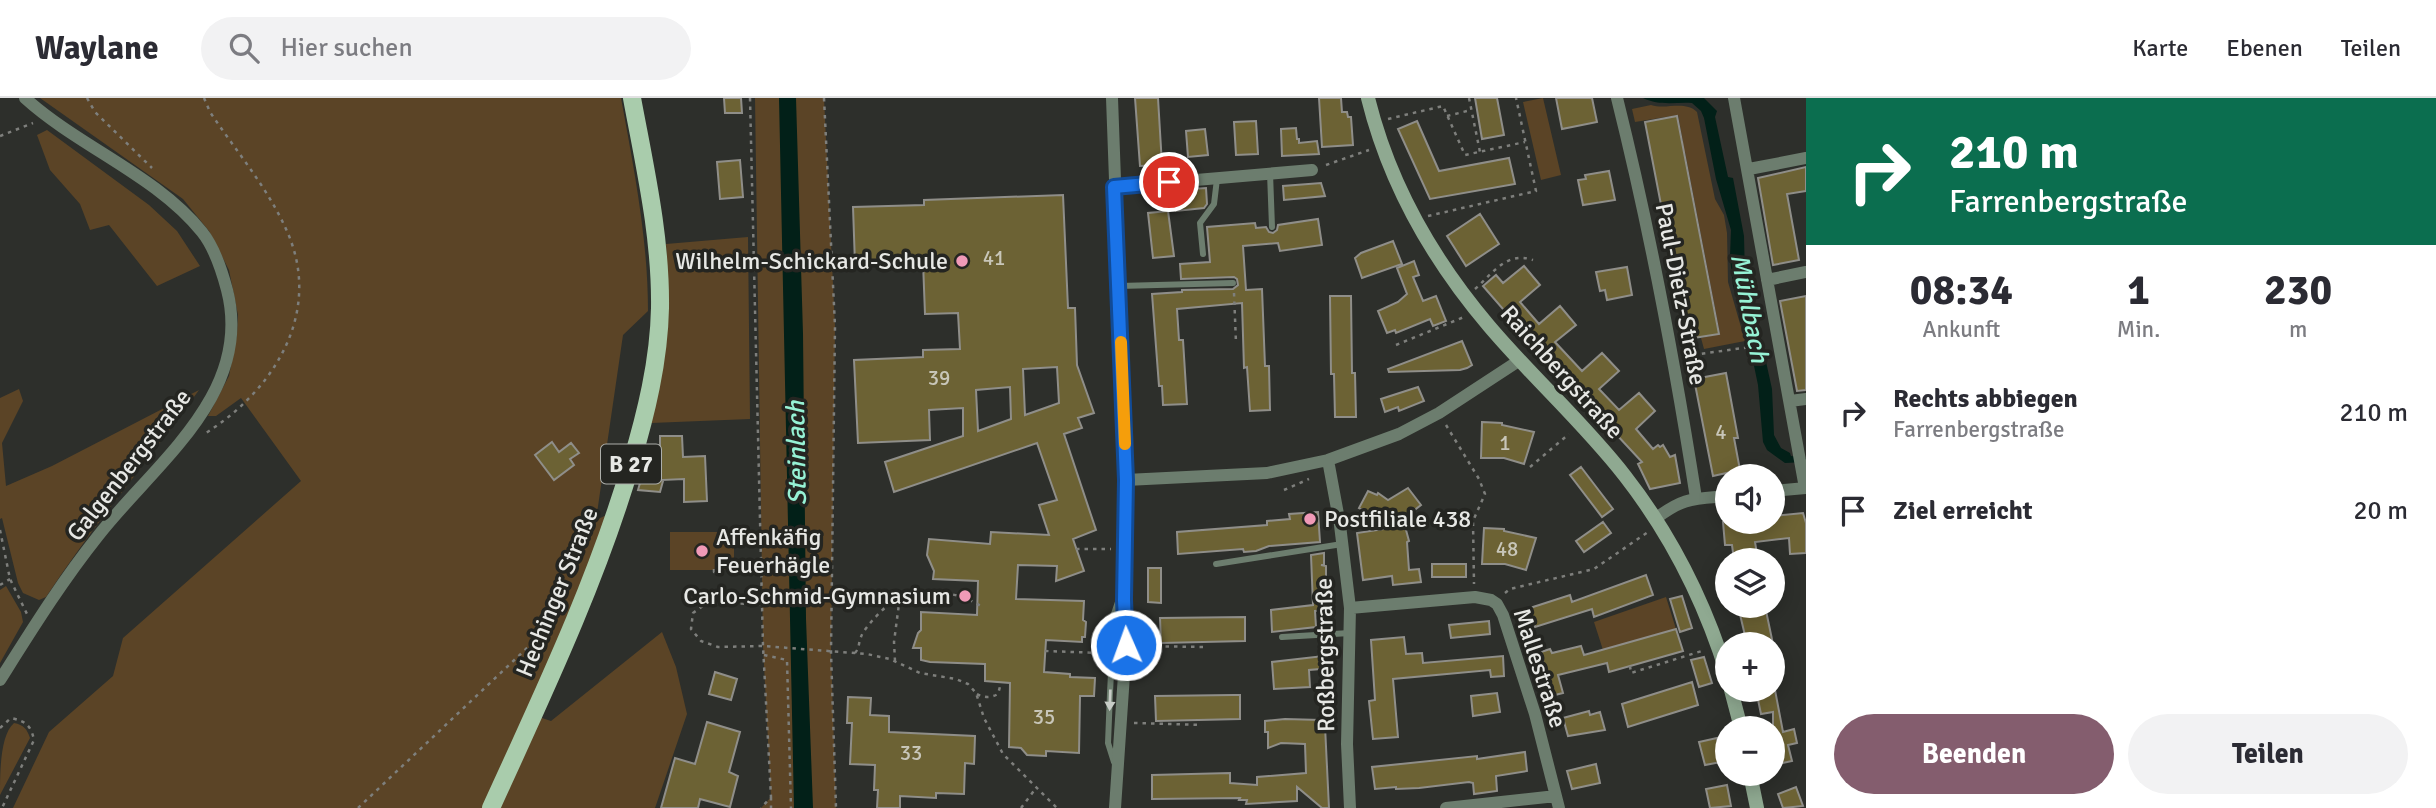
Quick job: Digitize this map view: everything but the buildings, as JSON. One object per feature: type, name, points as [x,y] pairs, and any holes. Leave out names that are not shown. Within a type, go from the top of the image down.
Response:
[{"type":"main road","name":"Hechinger Straße","points":[[491,808],[572,628],[609,532],[631,463],[650,389],[659,327],[660,265],[656,223],[632,98]]},
{"type":"street","name":"Galgenbergstraße","points":[[0,680],[98,535],[175,449],[201,413],[222,377],[228,358],[232,317],[223,272],[203,233],[177,206],[43,114],[25,98]]},
{"type":"street","points":[[1112,98],[1126,480],[1126,645],[1115,808]]},
{"type":"street","name":"Raichbergstraße","points":[[1367,98],[1382,146],[1415,219],[1465,297],[1627,478],[1657,522],[1687,574],[1715,639]]},
{"type":"street","name":"Paul-Dietz-Straße","points":[[1617,98],[1643,206],[1673,358],[1696,498]]},
{"type":"street","points":[[1734,98],[1805,488],[1785,490]]},
{"type":"street","points":[[1749,169],[1806,158]]},
{"type":"street","points":[[1114,187],[1312,170]]},
{"type":"street","points":[[1767,279],[1806,272]]},
{"type":"street","points":[[1126,480],[1267,473],[1328,460],[1399,434],[1439,413],[1520,360]]},
{"type":"street","points":[[1790,401],[1806,399]]},
{"type":"street","name":"Roßbergstraße","points":[[1328,460],[1350,608],[1347,744],[1350,808]]},
{"type":"street","points":[[1657,522],[1679,502],[1715,497]]},
{"type":"street","name":"Mallestraße","points":[[1350,608],[1475,597],[1497,604],[1506,621],[1535,714],[1557,802]]},
{"type":"street","points":[[1752,786],[1757,808]]},
{"type":"street","points":[[1446,808],[1557,802]]},
{"type":"lane","points":[[1270,173],[1272,227]]},
{"type":"lane","points":[[1203,254],[1200,223],[1214,204],[1217,177]]},
{"type":"lane","points":[[1119,286],[1233,283]]},
{"type":"lane","points":[[1216,564],[1342,544]]},
{"type":"lane","points":[[1117,772],[1108,743],[1114,614],[1124,584]]},
{"type":"lane","points":[[1282,637],[1350,633]]},
{"type":"path","points":[[87,98],[95,112],[155,171]]},
{"type":"path","points":[[175,449],[209,431],[263,384],[278,364],[297,311],[299,280],[295,253],[287,230],[272,201],[222,130],[204,98]]},
{"type":"path","points":[[750,98],[763,646],[771,808]]},
{"type":"path","points":[[824,98],[835,326],[831,652],[836,808]]},
{"type":"path","points":[[1469,98],[1480,152]]},
{"type":"path","points":[[1415,219],[1536,191],[1516,98]]},
{"type":"path","points":[[1374,122],[1443,106],[1465,155],[1525,142]]},
{"type":"path","points":[[1447,116],[1472,110]]},
{"type":"path","points":[[0,136],[30,125],[43,114]]},
{"type":"path","points":[[1312,170],[1382,146]]},
{"type":"path","points":[[1465,297],[1510,258],[1521,256],[1533,260]]},
{"type":"path","points":[[1233,283],[1236,344]]},
{"type":"path","points":[[1395,345],[1477,312]]},
{"type":"path","points":[[1673,358],[1765,345]]},
{"type":"path","points":[[1439,413],[1479,479],[1485,494],[1473,521],[1475,597]]},
{"type":"path","points":[[1530,467],[1580,425]]},
{"type":"path","points":[[1284,490],[1310,478],[1331,474]]},
{"type":"path","points":[[1497,604],[1510,589],[1594,569],[1657,522]]},
{"type":"path","points":[[0,530],[10,579],[24,609],[36,625]]},
{"type":"path","points":[[1076,549],[1125,549]]},
{"type":"path","points":[[714,569],[714,572],[762,572]]},
{"type":"path","points":[[0,586],[10,579]]},
{"type":"path","points":[[855,653],[866,628],[890,601],[900,596],[941,592],[964,597],[983,607]]},
{"type":"path","points":[[895,661],[894,642],[900,596]]},
{"type":"path","points":[[763,604],[707,603],[693,612],[691,629],[701,641],[718,647],[763,646],[855,653],[895,661],[920,673],[956,679],[968,684],[981,696],[993,697],[998,694],[1001,682]]},
{"type":"path","points":[[358,808],[547,629],[555,626],[572,628]]},
{"type":"path","points":[[1126,645],[1205,647]]},
{"type":"path","points":[[1630,666],[1632,673],[1715,647]]},
{"type":"path","points":[[1045,651],[1103,653]]},
{"type":"path","points":[[764,655],[787,660],[791,808]]},
{"type":"path","points":[[976,693],[995,742],[1003,754],[1057,808]]},
{"type":"path","points":[[0,728],[10,718],[23,720],[32,729],[34,740],[2,808]]},
{"type":"path","points":[[1120,722],[1202,725]]},
{"type":"path","points":[[1021,808],[1036,788]]},
{"type":"path","points":[[761,808],[771,797]]},
{"type":"shaded area","points":[[40,98],[621,98],[643,231],[648,311],[623,335],[596,520],[617,510],[533,715],[551,721],[662,632],[676,667],[687,714],[655,808],[13,808],[49,732],[113,676],[123,638],[301,481],[241,398],[216,416],[208,416],[229,376],[238,315],[229,270],[209,231],[183,199]]},
{"type":"shaded area","points":[[755,98],[824,98],[835,326],[831,652],[836,808],[761,808],[771,797],[763,646]]},
{"type":"shaded area","points":[[1543,98],[1561,175],[1541,180],[1523,102]]},
{"type":"shaded area","points":[[1651,105],[1681,106],[1697,112],[1715,199],[1724,215],[1728,282],[1745,341],[1704,349],[1701,338],[1720,334],[1685,152],[1680,151],[1678,143],[1683,142],[1678,115],[1635,122],[1632,109]]},
{"type":"shaded area","points":[[47,130],[149,205],[177,231],[200,266],[157,286],[109,225],[90,230],[80,204],[50,170],[37,135]]},
{"type":"shaded area","points":[[748,237],[750,419],[651,423],[668,287],[666,244]]},
{"type":"shaded area","points":[[19,389],[23,401],[2,443],[6,486],[52,466],[199,390],[46,597],[39,600],[23,593],[18,583],[2,518],[0,519],[0,398]]},
{"type":"shaded area","name":"Affenkäfig Feuerhägle","points":[[670,532],[734,532],[734,570],[670,570]]},
{"type":"shaded area","points":[[6,586],[21,612],[23,622],[0,663],[0,590]]},
{"type":"shaded area","points":[[1666,597],[1676,629],[1603,650],[1594,622]]},
{"type":"shaded area","points":[[14,723],[25,728],[30,738],[0,795],[3,745]]},
{"type":"water","name":"Steinlach","points":[[779,98],[796,98],[803,334],[806,619],[813,808],[794,808]]},
{"type":"water","name":"Mühlbach","points":[[1643,98],[1704,98],[1717,111],[1715,117],[1728,177],[1733,178],[1744,236],[1745,278],[1772,389],[1774,435],[1781,448],[1791,456],[1806,458],[1806,462],[1785,463],[1767,450],[1763,442],[1758,385],[1743,313],[1733,286],[1731,230],[1701,111],[1692,103],[1661,103]]},
{"type":"slow traffic","points":[[1121,342],[1125,444]]},
{"type":"place","name":"Wilhelm-Schickard-Schule","points":[[962,261]]},
{"type":"place","name":"Postfiliale 438","points":[[1310,519]]},
{"type":"place","name":"Affenkäfig Feuerhägle","points":[[702,551]]},
{"type":"place","name":"Carlo-Schmid-Gymnasium","points":[[965,596]]},
{"type":"route","points":[[1126,645],[1126,480],[1114,187],[1169,182]]}]
